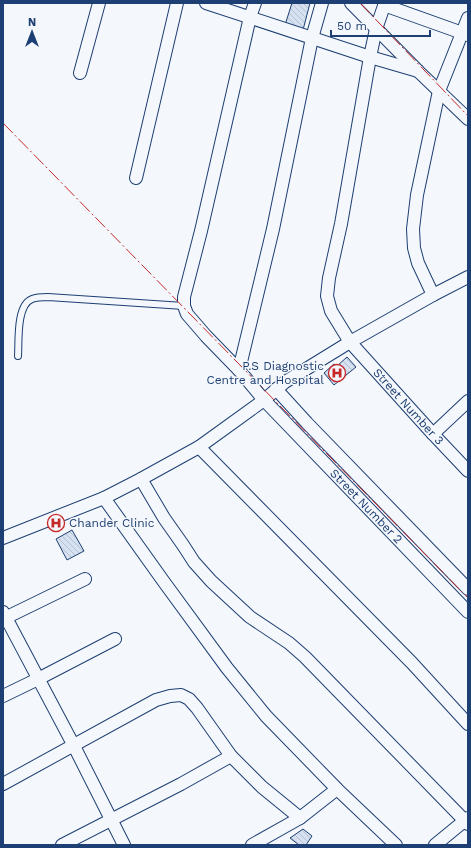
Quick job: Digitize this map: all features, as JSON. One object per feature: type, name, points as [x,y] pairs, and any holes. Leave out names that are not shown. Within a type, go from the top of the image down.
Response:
[{"type":"street","points":[[80,73],[99,3]]},
{"type":"street","points":[[136,178],[177,3]]},
{"type":"street","points":[[206,3],[370,57],[418,71]]},
{"type":"street","points":[[184,306],[184,298],[203,223],[250,17],[255,3]]},
{"type":"street","points":[[239,370],[273,229],[312,38],[322,3]]},
{"type":"street","points":[[351,3],[468,119]]},
{"type":"street","points":[[385,4],[465,35]]},
{"type":"street","name":"Street Number 3","points":[[385,4],[376,29],[370,57],[341,224],[329,278],[328,296],[331,311],[350,342],[468,471]]},
{"type":"street","points":[[433,295],[418,263],[414,248],[413,229],[417,194],[439,91],[465,35],[468,18]]},
{"type":"street","points":[[3,538],[104,498],[199,447],[264,400],[285,382],[350,342],[468,277]]},
{"type":"street","name":"Street Number 2","points":[[184,306],[187,314],[239,370],[264,400],[468,612]]},
{"type":"street","points":[[276,389],[307,424],[468,589]]},
{"type":"street","points":[[433,434],[468,401]]},
{"type":"street","points":[[199,447],[412,663],[468,724]]},
{"type":"street","points":[[141,479],[186,551],[211,581],[250,617],[289,643],[305,657],[467,821],[435,845]]},
{"type":"street","points":[[104,498],[227,668],[266,716],[337,789],[396,845]]},
{"type":"street","points":[[85,579],[4,616],[74,746],[124,845]]},
{"type":"street","points":[[3,696],[115,638]]},
{"type":"street","points":[[3,784],[156,700],[181,695],[189,699],[197,708],[231,756],[262,787],[300,818]]},
{"type":"street","points":[[62,845],[181,784],[231,756]]},
{"type":"street","points":[[252,845],[300,818],[337,789]]},
{"type":"lane","points":[[18,356],[20,319],[24,306],[30,299],[48,297],[184,306]]},
{"type":"building","points":[[292,3],[310,3],[303,30],[285,25]]},
{"type":"building","points":[[347,357],[356,367],[334,385],[324,373],[334,364],[337,366]]},
{"type":"building","points":[[72,530],[84,551],[67,560],[56,539]]},
{"type":"building","points":[[303,829],[312,836],[306,845],[299,845],[290,838]]},
{"type":"power","points":[[360,3],[468,116]]},
{"type":"power","points":[[3,123],[468,598]]},
{"type":"place","name":"P.S Diagnostic Centre and Hospital","points":[[337,373]]},
{"type":"place","name":"Chander Clinic","points":[[56,523]]}]
